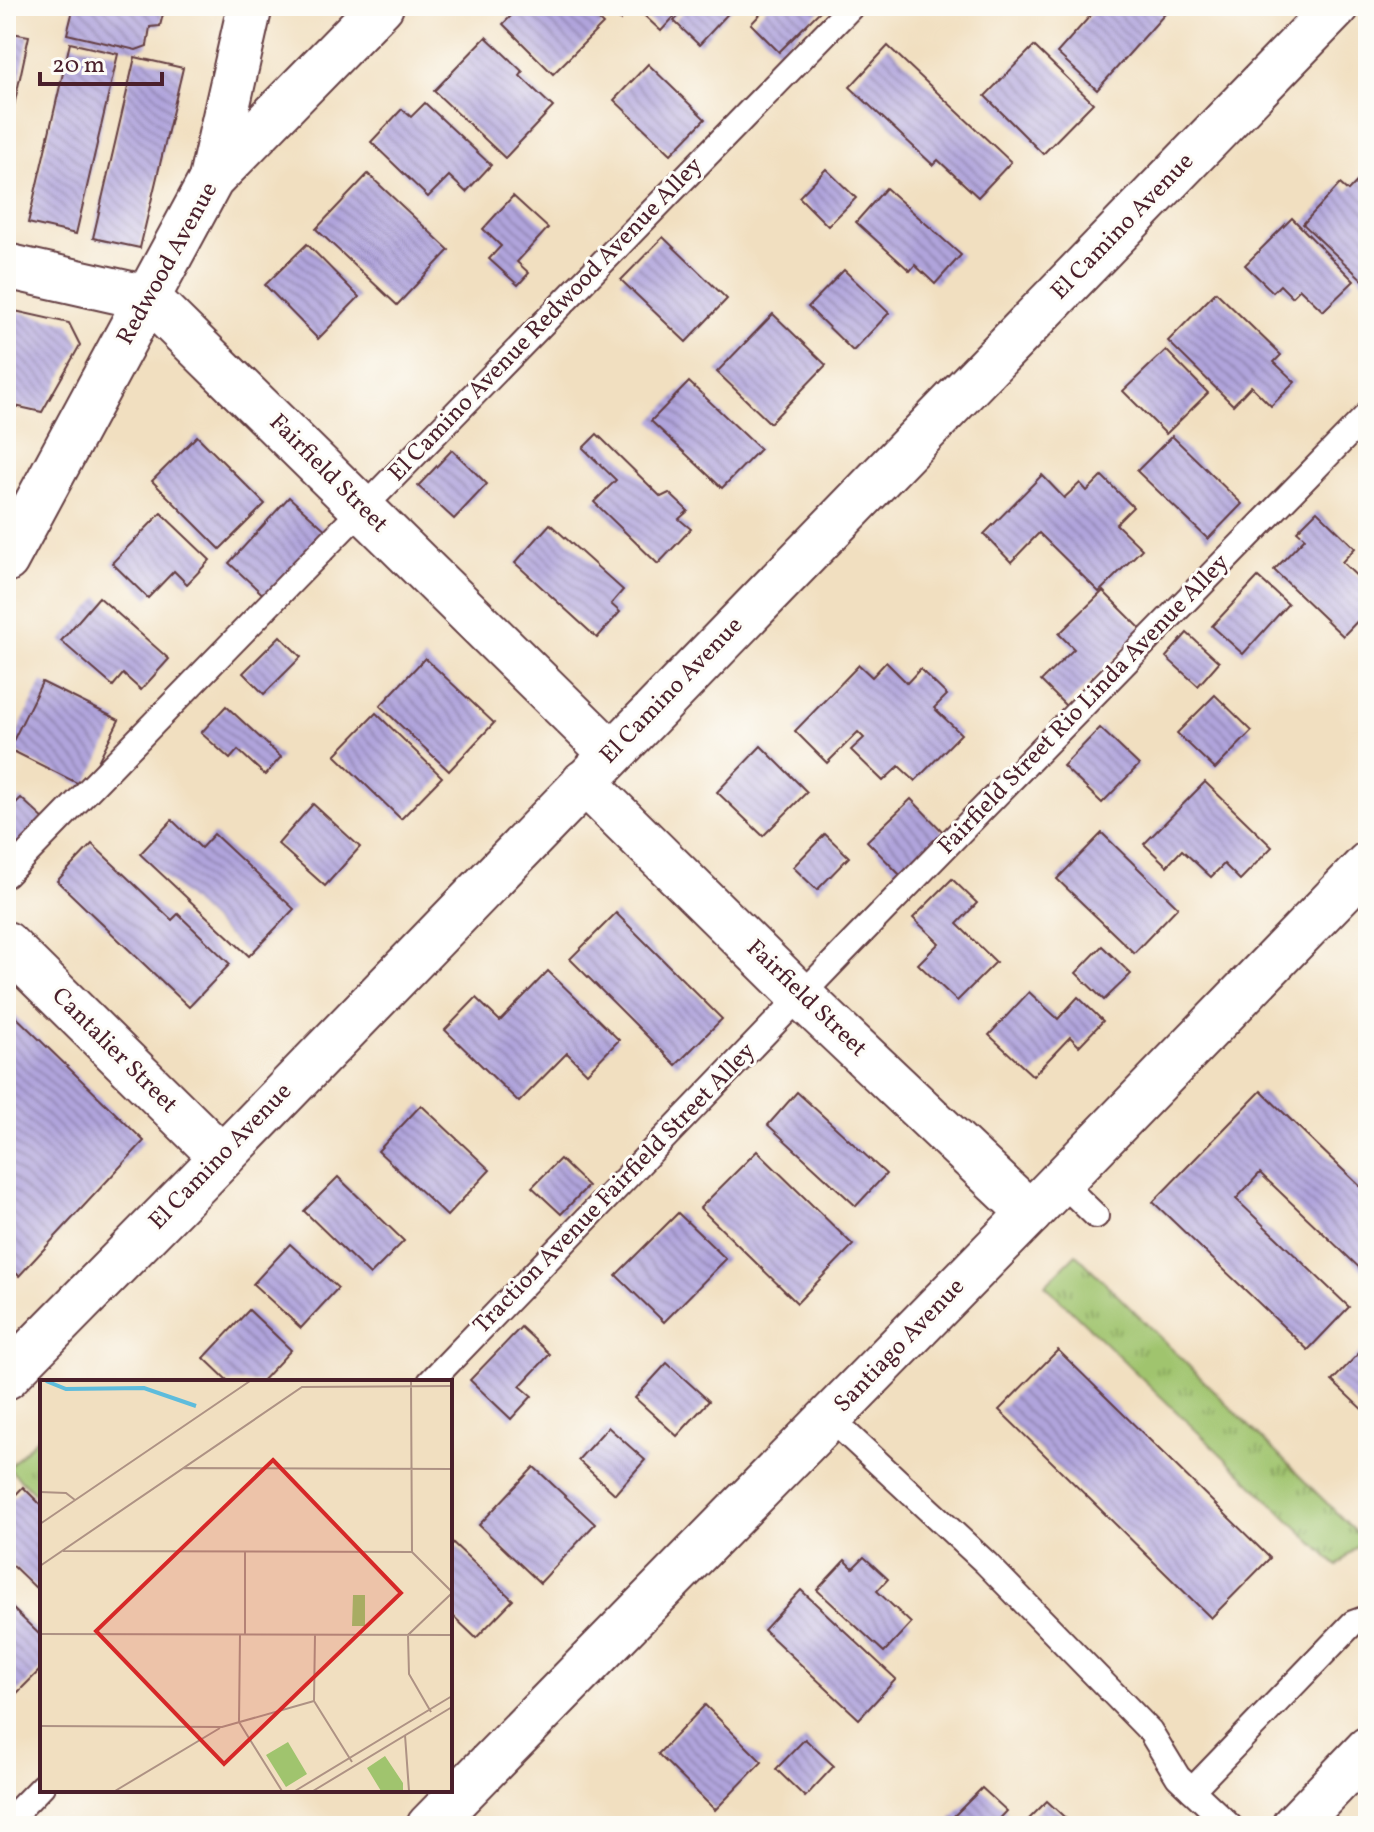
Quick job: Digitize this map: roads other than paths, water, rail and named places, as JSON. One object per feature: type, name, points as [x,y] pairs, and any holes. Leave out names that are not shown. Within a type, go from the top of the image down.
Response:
[{"type":"street","points":[[211,180],[250,6]]},
{"type":"street","name":"Redwood Avenue","points":[[6,560],[211,180],[381,6]]},
{"type":"street","name":"El Camino Avenue","points":[[6,1377],[1337,6]]},
{"type":"street","points":[[6,266],[148,298]]},
{"type":"street","name":"Fairfield Street","points":[[148,298],[363,509],[801,996],[1030,1213]]},
{"type":"street","name":"Santiago Avenue","points":[[429,1826],[1061,1182],[1368,864]]},
{"type":"street","name":"Cantalier Street","points":[[6,944],[222,1157]]},
{"type":"street","points":[[1294,1826],[1368,1749]]},
{"type":"lane","name":"El Camino Avenue Redwood Avenue Alley","points":[[6,875],[852,6]]},
{"type":"lane","name":"Fairfield Street Rio Linda Avenue Alley","points":[[801,996],[1368,414]]},
{"type":"lane","name":"Traction Avenue Fairfield Street Alley","points":[[432,1380],[801,996]]},
{"type":"lane","points":[[1061,1182],[1096,1216]]},
{"type":"lane","points":[[830,1418],[986,1563],[1150,1731],[1178,1777],[1230,1826]]},
{"type":"lane","points":[[1192,1790],[1353,1623],[1364,1619],[1368,1623]]},
{"type":"lane","points":[[6,1823],[40,1788]]}]
